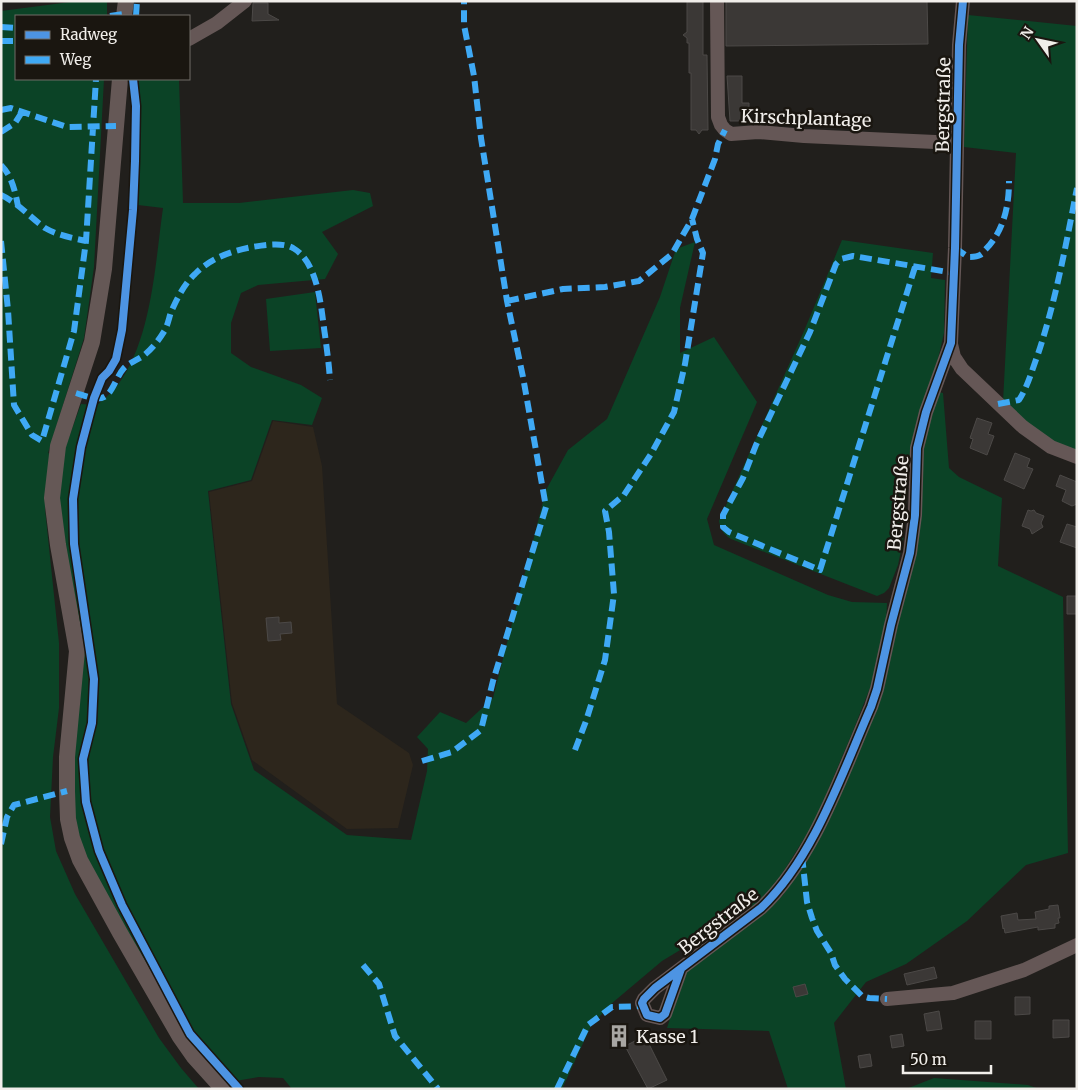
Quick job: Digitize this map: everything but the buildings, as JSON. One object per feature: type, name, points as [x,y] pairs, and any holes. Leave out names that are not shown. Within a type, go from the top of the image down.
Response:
[{"type":"main road","points":[[124,15],[126,1]]},
{"type":"main road","points":[[120,80],[104,269],[92,342],[58,446],[52,498],[58,545],[77,651],[67,757],[68,819],[80,860],[149,985],[180,1038],[194,1057],[223,1089]]},
{"type":"street","points":[[190,37],[217,23],[245,1]]},
{"type":"street","name":"Kirschplantage","points":[[717,1],[718,117],[720,125],[731,134],[758,132],[957,143]]},
{"type":"street","name":"Bergstraße","points":[[681,969],[761,908],[776,894],[819,825],[870,707],[879,680],[889,632],[910,553],[915,515],[917,448],[926,412],[951,343],[959,45],[963,1]]},
{"type":"street","points":[[951,343],[954,357],[962,369],[1011,415],[1041,440],[1062,452],[1077,457]]},
{"type":"street","points":[[887,998],[953,993],[1024,970],[1077,945]]},
{"type":"shaded area","points":[[273,421],[313,427],[322,466],[337,704],[409,753],[413,765],[398,828],[347,829],[252,760],[232,703],[209,492],[252,481]]},
{"type":"green space","points":[[78,1],[107,1],[107,15],[15,15],[15,80],[104,80],[94,267],[84,338],[48,453],[50,454],[45,509],[59,643],[59,708],[53,757],[50,817],[56,851],[75,894],[159,1038],[199,1089],[1,1089],[1,11]]},
{"type":"green space","points":[[968,15],[1077,26],[1077,452],[1046,437],[1003,402],[1016,153],[964,147]]},
{"type":"green space","points":[[139,80],[179,80],[183,203],[239,203],[353,190],[370,193],[373,206],[322,232],[338,254],[325,279],[258,285],[241,293],[231,323],[231,353],[251,367],[301,385],[322,398],[312,425],[272,420],[251,480],[208,491],[231,704],[254,770],[347,835],[411,840],[427,771],[428,749],[417,737],[440,712],[466,723],[493,698],[546,490],[568,450],[607,419],[660,297],[676,249],[695,242],[680,308],[680,353],[714,337],[757,402],[707,519],[714,545],[828,595],[852,602],[887,603],[886,623],[872,683],[851,736],[814,823],[768,896],[775,903],[783,895],[821,833],[876,711],[922,449],[938,392],[943,393],[949,468],[959,477],[1002,498],[998,566],[1063,597],[1068,853],[1026,865],[967,921],[906,964],[866,982],[834,1023],[846,1089],[788,1089],[769,1031],[667,1028],[685,971],[766,898],[662,961],[611,1004],[591,1026],[562,1089],[292,1089],[283,1078],[259,1077],[218,1084],[97,896],[66,795],[75,713],[56,499],[64,451],[81,404],[97,405],[117,386],[129,367],[145,324],[154,277],[163,208],[138,205]]},
{"type":"green space","points":[[842,240],[933,253],[931,278],[945,280],[944,333],[938,359],[918,416],[910,451],[903,541],[898,565],[889,588],[877,596],[731,539],[723,532],[719,521],[804,331]]},
{"type":"green space","points":[[315,292],[321,348],[270,351],[266,299]]},
{"type":"green space","points":[[934,1078],[1028,1085],[1039,1089],[906,1089]]},
{"type":"marked path","points":[[136,15],[137,1]]},
{"type":"marked path","points":[[422,761],[452,752],[481,730],[493,681],[546,507],[523,377],[507,301],[481,138],[474,76],[464,25],[464,1]]},
{"type":"marked path","points":[[117,15],[124,14]]},
{"type":"marked path","points":[[1,27],[15,28]]},
{"type":"marked path","points":[[1,41],[15,41]]},
{"type":"marked path","points":[[1,241],[8,310],[14,405],[32,435],[42,441],[74,331],[86,241],[96,80]]},
{"type":"marked path","points":[[1,110],[11,108],[67,127],[116,126]]},
{"type":"marked path","points":[[1,132],[15,123],[22,112]]},
{"type":"marked path","points":[[507,301],[563,289],[605,287],[639,281],[672,254],[692,219],[715,159],[718,144],[725,130]]},
{"type":"marked path","points":[[1,165],[10,179],[18,206]]},
{"type":"marked path","points":[[955,248],[968,257],[974,257],[982,254],[991,243],[997,235],[1004,218],[1008,200],[1009,181]]},
{"type":"marked path","points":[[998,404],[1019,400],[1030,378],[1055,293],[1077,188]]},
{"type":"marked path","points":[[1,195],[45,228],[86,241]]},
{"type":"marked path","points":[[575,750],[605,660],[614,594],[609,532],[605,511],[624,495],[651,454],[674,412],[685,364],[703,253],[692,219]]},
{"type":"marked path","points":[[76,393],[88,397],[105,397],[124,368],[143,356],[158,341],[165,330],[181,292],[187,282],[201,268],[229,253],[252,247],[273,245],[284,245],[293,248],[302,255],[313,275],[322,313],[330,380]]},
{"type":"marked path","points":[[915,267],[820,570],[729,532],[723,527],[723,515],[743,478],[756,445],[810,332],[836,264],[841,259],[853,256],[954,273]]},
{"type":"marked path","points":[[1,844],[7,817],[14,805],[67,791]]},
{"type":"marked path","points":[[802,856],[807,902],[817,931],[831,953],[835,965],[845,979],[862,996],[887,999]]},
{"type":"marked path","points":[[363,965],[379,984],[395,1036],[438,1089]]},
{"type":"marked path","points":[[557,1089],[588,1025],[612,1007],[643,1006]]},
{"type":"cycle path","points":[[681,969],[665,1014],[660,1018],[647,1015],[642,1003],[655,988],[761,908],[780,888],[796,865],[825,814],[877,689],[910,553],[915,515],[917,448],[926,412],[951,343],[959,45],[963,1]]},
{"type":"cycle path","points":[[133,80],[136,106],[133,210],[122,330],[116,359],[102,378],[94,398],[81,447],[73,499],[74,544],[94,679],[92,723],[83,759],[86,802],[99,851],[122,905],[190,1034],[239,1089]]},
{"type":"place","name":"Kasse 1","points":[[619,1036]]}]
